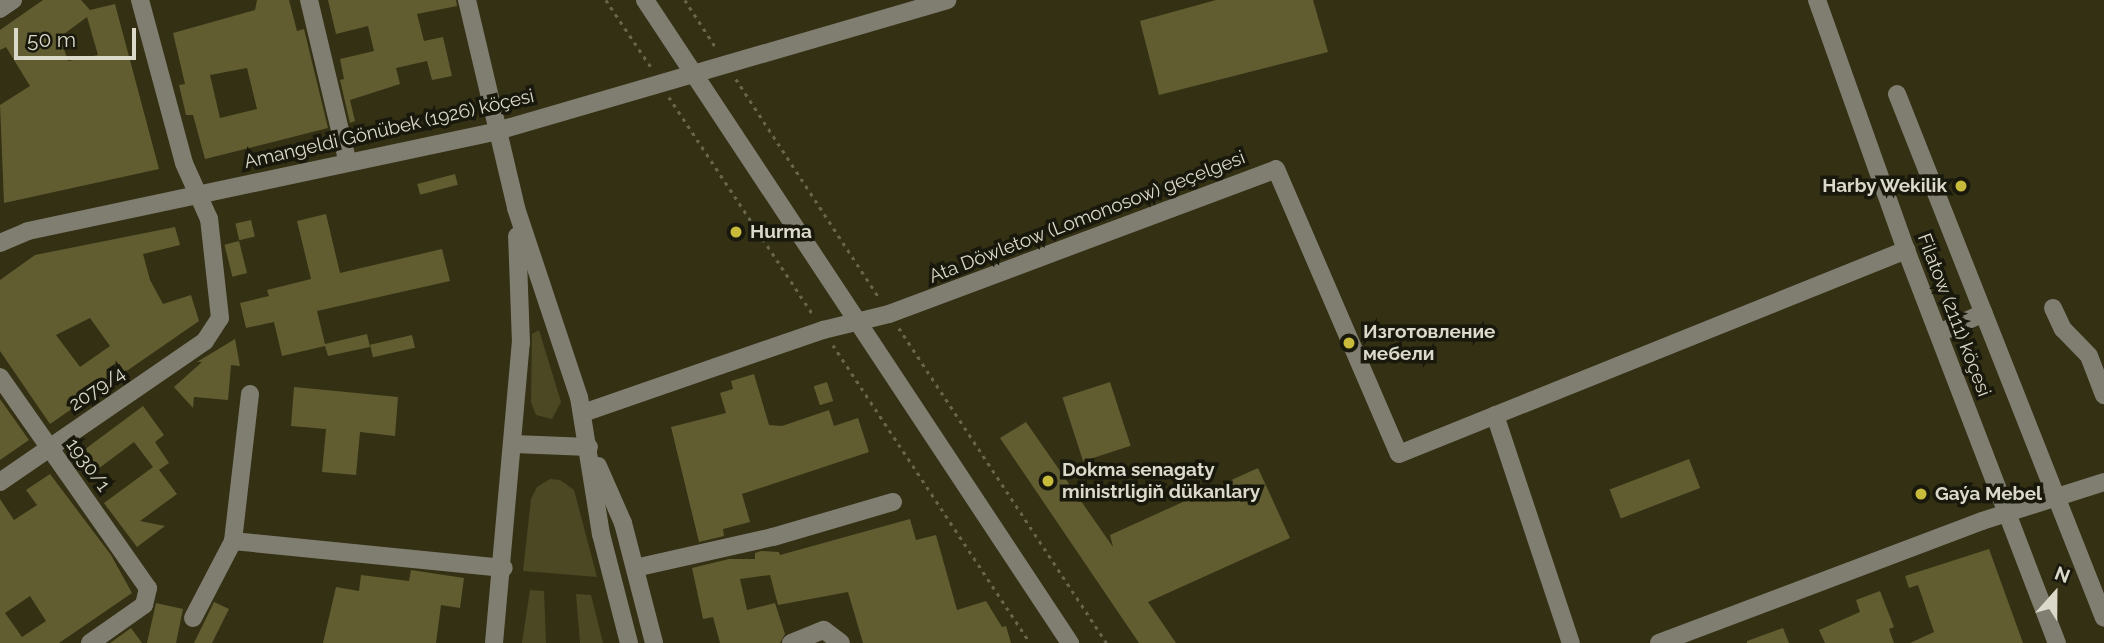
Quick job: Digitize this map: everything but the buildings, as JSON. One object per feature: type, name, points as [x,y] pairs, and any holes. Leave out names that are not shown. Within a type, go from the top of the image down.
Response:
[{"type":"street","points":[[0,9],[13,0]]},
{"type":"street","points":[[140,0],[196,194]]},
{"type":"street","points":[[309,0],[347,160]]},
{"type":"street","points":[[467,0],[516,208],[583,413],[601,534],[629,643]]},
{"type":"street","points":[[645,0],[1070,643]]},
{"type":"street","name":"Amangeldi Gönübek (1926) köçesi","points":[[0,243],[28,231],[347,160],[497,131],[692,72],[947,0]]},
{"type":"street","name":"Filatow (2111) köçesi","points":[[1816,0],[1906,250],[2057,643]]},
{"type":"street","points":[[1898,94],[2104,618]]},
{"type":"street","name":"Ata Döwletow (Lomonosow) geçelgesi","points":[[857,321],[889,314],[1276,169],[1399,454],[1495,415]]},
{"type":"street","name":"2079/4","points":[[0,482],[192,350],[216,329],[221,304],[209,219],[196,194]]},
{"type":"street","points":[[494,643],[504,568],[521,343],[516,208]]},
{"type":"street","points":[[1571,643],[1495,415],[1906,250]]},
{"type":"street","points":[[2053,308],[2063,329],[2089,356],[2104,395]]},
{"type":"street","points":[[1939,333],[1984,313]]},
{"type":"street","points":[[583,413],[857,321]]},
{"type":"street","name":"1930/1","points":[[0,377],[142,577],[149,597],[144,605],[90,643]]},
{"type":"street","points":[[193,618],[233,541],[250,394]]},
{"type":"street","points":[[514,444],[589,447]]},
{"type":"street","points":[[589,447],[624,523],[654,643]]},
{"type":"street","points":[[1659,643],[1982,521],[2007,517],[2104,482]]},
{"type":"street","points":[[635,568],[773,537],[893,502]]},
{"type":"street","points":[[233,541],[504,568]]},
{"type":"street","points":[[791,643],[824,630],[841,643]]},
{"type":"shaded area","points":[[539,330],[561,402],[552,419],[536,415],[531,402],[532,334]]},
{"type":"shaded area","points":[[550,479],[560,480],[574,490],[597,577],[523,571],[531,499],[537,487]]},
{"type":"shaded area","points":[[530,590],[544,591],[546,643],[522,643]]},
{"type":"shaded area","points":[[576,594],[591,595],[603,643],[580,643]]},
{"type":"place","name":"Harby Wekilik","points":[[1961,186]]},
{"type":"place","name":"Hurma","points":[[736,232]]},
{"type":"place","name":"Изготовление мебели","points":[[1349,343]]},
{"type":"place","name":"Dokma senagaty ministrligiň dükanlary","points":[[1048,481]]},
{"type":"place","name":"Gaýa Mebel","points":[[1921,494]]}]
